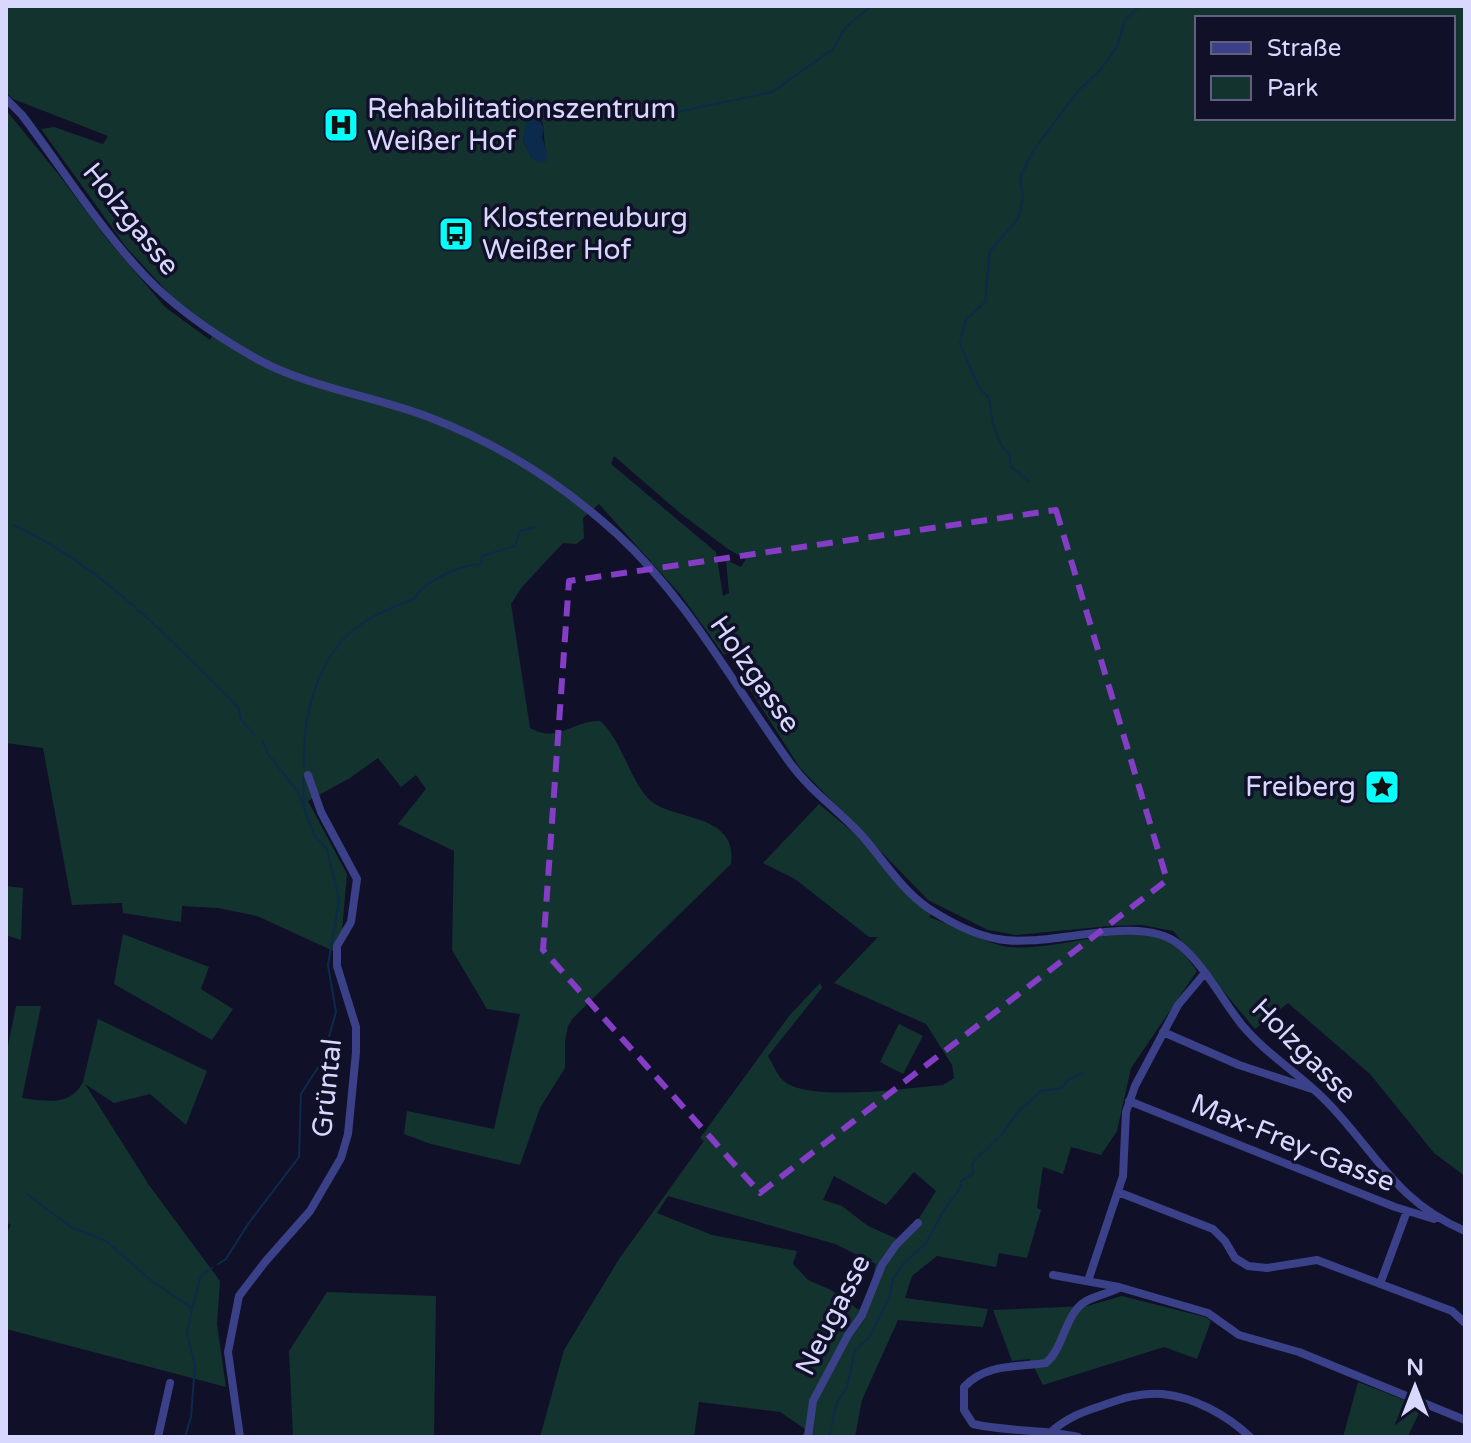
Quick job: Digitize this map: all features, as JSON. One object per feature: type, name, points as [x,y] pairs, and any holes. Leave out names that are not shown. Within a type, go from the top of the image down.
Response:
[{"type":"street","name":"Holzgasse","points":[[6,99],[22,115],[143,274],[207,329],[255,359],[311,382],[428,416],[485,441],[571,495],[619,536],[687,613],[808,786],[848,822],[901,883],[929,908],[972,931],[999,940],[1129,931],[1155,932],[1180,945],[1241,1024],[1273,1058],[1330,1104],[1402,1191],[1442,1221],[1465,1231]]},
{"type":"street","name":"Grüntal","points":[[240,1437],[228,1352],[239,1296],[310,1211],[341,1158],[348,1134],[345,1113],[356,1052],[356,1027],[337,966],[337,946],[351,922],[357,879],[321,812],[308,775]]},
{"type":"street","points":[[1088,1281],[1125,1165],[1125,1122],[1129,1101],[1163,1032],[1184,997],[1204,974]]},
{"type":"street","points":[[1163,1032],[1266,1074],[1315,1090]]},
{"type":"street","points":[[1266,1074],[1273,1058]]},
{"type":"street","name":"Max-Frey-Gasse","points":[[1129,1101],[1395,1207],[1442,1221]]},
{"type":"street","points":[[1395,1207],[1402,1191]]},
{"type":"street","points":[[1118,1192],[1213,1229],[1235,1258],[1248,1266],[1267,1268],[1317,1260],[1452,1311],[1465,1323]]},
{"type":"street","points":[[1380,1284],[1407,1211]]},
{"type":"street","name":"Neugasse","points":[[808,1437],[813,1401],[862,1315],[882,1265],[918,1223]]},
{"type":"street","points":[[1053,1275],[1119,1287],[1208,1313],[1239,1335],[1299,1352],[1465,1420]]},
{"type":"street","points":[[1078,1437],[1052,1431],[998,1429],[973,1424],[964,1410],[964,1387],[975,1375],[987,1370],[1046,1363],[1062,1343],[1073,1316],[1083,1303],[1119,1287]]},
{"type":"street","points":[[158,1437],[170,1383]]},
{"type":"street","points":[[1052,1431],[1068,1417],[1129,1396],[1162,1394],[1214,1411],[1232,1420],[1250,1437]]},
{"type":"highlighted area","points":[[1056,510],[1167,880],[760,1193],[543,950],[569,581]]},
{"type":"green space","points":[[6,6],[1465,6],[1465,1176],[1434,1153],[1370,1074],[1288,1003],[1255,1029],[1173,931],[1142,925],[1016,935],[988,930],[928,900],[800,768],[744,680],[736,646],[728,638],[729,652],[724,655],[680,594],[599,504],[583,518],[584,538],[576,544],[563,543],[522,587],[511,604],[530,728],[549,734],[600,721],[615,740],[647,797],[666,809],[717,828],[731,848],[731,864],[573,1018],[565,1041],[565,1068],[540,1108],[520,1165],[431,1144],[404,1134],[407,1111],[494,1129],[520,1014],[487,1009],[452,950],[454,851],[398,824],[426,789],[416,775],[401,787],[378,758],[308,801],[347,874],[340,954],[257,916],[218,908],[182,906],[181,922],[123,913],[122,903],[72,905],[43,748],[6,743],[6,110],[107,239],[165,307],[210,340],[215,329],[176,301],[126,247],[41,129],[54,127],[103,144],[108,136],[13,99],[6,92]],"holes":[[[533,99],[543,125],[547,153],[532,159],[523,140]],[[614,456],[680,513],[746,559],[741,567],[726,560],[729,593],[723,596],[716,552],[611,464]]]},
{"type":"green space","points":[[819,804],[860,838],[910,898],[932,914],[929,917],[1009,947],[1048,945],[1112,935],[1151,936],[1176,947],[1197,971],[1131,1068],[1117,1131],[1101,1155],[1071,1147],[1063,1174],[1043,1167],[1037,1208],[1041,1210],[1027,1258],[999,1253],[996,1267],[937,1256],[912,1276],[905,1298],[988,1309],[983,1327],[898,1320],[862,1400],[855,1437],[802,1437],[805,1429],[780,1412],[699,1402],[694,1437],[540,1437],[564,1350],[619,1259],[704,1141],[700,1138],[789,1016],[820,983],[822,988],[768,1056],[785,1082],[798,1088],[838,1093],[943,1085],[954,1078],[952,1065],[926,1024],[834,983],[878,937],[869,937],[795,879],[763,863]],"holes":[[[914,1172],[936,1191],[904,1242],[868,1226],[842,1206],[823,1200],[834,1176],[886,1205]],[[668,1196],[835,1244],[876,1264],[871,1287],[859,1310],[831,1290],[808,1280],[793,1264],[797,1251],[712,1235],[657,1213]]]},
{"type":"green space","points":[[6,886],[23,888],[21,940],[6,935]]},
{"type":"green space","points":[[123,934],[209,967],[201,989],[233,1009],[212,1040],[114,984]]},
{"type":"green space","points":[[16,1006],[41,1006],[22,1098],[64,1099],[78,1090],[83,1082],[98,1019],[207,1071],[186,1125],[150,1094],[114,1103],[85,1084],[149,1185],[220,1281],[217,1324],[226,1387],[6,1329],[6,1234],[11,1225],[6,1222],[6,1056]]},
{"type":"green space","points":[[899,1024],[923,1036],[903,1074],[880,1062]]},
{"type":"green space","points":[[327,1292],[436,1296],[434,1437],[293,1437],[289,1351]]},
{"type":"green space","points":[[1122,1296],[1211,1321],[1197,1359],[1164,1347],[1043,1385],[1030,1359],[1012,1361],[993,1310],[1087,1306]]},
{"type":"green space","points":[[1358,1382],[1422,1407],[1410,1437],[1343,1437]]},
{"type":"water","points":[[530,97],[544,129],[542,137],[547,153],[546,161],[541,163],[532,159],[523,140]]},
{"type":"waterway","points":[[677,112],[772,92],[833,49],[845,28],[871,6]]},
{"type":"waterway","points":[[1029,481],[1010,466],[1010,454],[1002,447],[993,424],[989,398],[979,388],[960,344],[965,321],[985,302],[990,251],[1018,219],[1023,199],[1020,177],[1033,151],[1077,92],[1101,69],[1117,47],[1125,20],[1139,6]]},
{"type":"waterway","points":[[13,525],[75,560],[131,603],[233,702],[239,709],[241,720],[255,735]]},
{"type":"waterway","points":[[304,767],[306,727],[316,687],[335,650],[348,635],[370,618],[415,598],[426,586],[444,575],[481,564],[482,556],[515,546],[520,531],[534,527]]},
{"type":"waterway","points":[[218,1264],[226,1259],[248,1224],[299,1157],[301,1094],[322,1061],[336,1012],[328,965],[339,900],[327,849],[314,835],[298,792],[268,754],[263,742]]},
{"type":"waterway","points":[[303,777],[304,807]]},
{"type":"waterway","points":[[829,1437],[837,1402],[847,1387],[855,1350],[869,1338],[890,1296],[893,1279],[903,1264],[926,1243],[960,1188],[961,1181],[973,1174],[972,1163],[1041,1091],[1061,1088],[1068,1080],[1083,1073]]},
{"type":"waterway","points":[[28,1195],[71,1227],[106,1241],[153,1282],[192,1308],[187,1335],[195,1365],[191,1417],[185,1437]]},
{"type":"waterway","points":[[192,1308],[201,1276],[212,1268]]},
{"type":"place","name":"Rehabilitationszentrum Weißer Hof","points":[[341,125]]},
{"type":"place","name":"Klosterneuburg Weißer Hof","points":[[456,234]]},
{"type":"place","name":"Freiberg","points":[[1382,787]]}]
